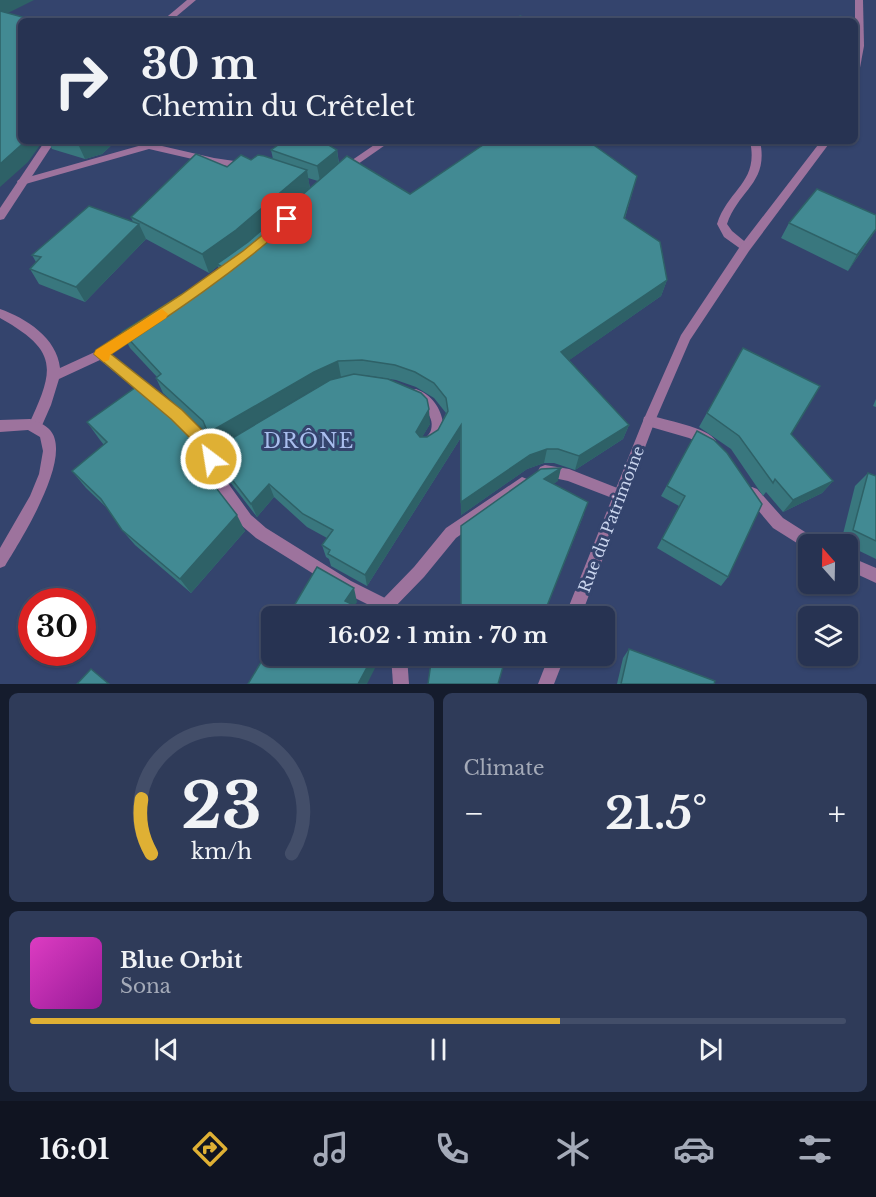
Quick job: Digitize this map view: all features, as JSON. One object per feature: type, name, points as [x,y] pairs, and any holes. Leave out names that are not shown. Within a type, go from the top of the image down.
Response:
[{"type":"street","points":[[170,18],[192,0]]},
{"type":"street","points":[[858,57],[860,46],[859,0]]},
{"type":"street","points":[[0,216],[48,144]]},
{"type":"street","points":[[337,174],[382,144]]},
{"type":"street","points":[[746,248],[728,234],[722,224],[730,207],[758,167],[759,156],[756,144]]},
{"type":"street","name":"Rue du Patrimoine","points":[[577,606],[649,421],[685,338],[746,248],[824,144]]},
{"type":"street","points":[[22,182],[149,146],[214,161],[257,167]]},
{"type":"street","points":[[0,313],[23,324],[40,337],[53,357],[54,376],[50,395],[35,426]]},
{"type":"street","points":[[54,376],[101,354],[145,325]]},
{"type":"street","points":[[101,354],[176,414],[203,441],[215,457],[219,483],[246,520],[261,532],[380,606]]},
{"type":"street","points":[[406,390],[427,401],[435,410],[439,421],[435,438],[426,445]]},
{"type":"street","points":[[649,421],[692,433],[720,450]]},
{"type":"street","points":[[0,426],[23,424],[35,426],[45,435],[50,466],[43,485],[0,561]]},
{"type":"street","points":[[393,606],[451,533],[533,476],[545,471],[554,471],[620,495]]},
{"type":"street","points":[[742,480],[765,513],[784,529],[798,537]]},
{"type":"street","points":[[858,568],[876,576]]},
{"type":"street","points":[[400,666],[401,684]]},
{"type":"street","points":[[546,684],[553,666]]},
{"type":"building","points":[[0,11],[26,18],[18,18],[18,144],[22,144],[0,164]]},
{"type":"building","points":[[280,144],[327,144],[337,150],[317,166],[271,150]]},
{"type":"building","points":[[485,144],[592,144],[637,176],[624,218],[660,242],[667,280],[561,352],[629,425],[579,456],[558,449],[547,449],[530,455],[461,502],[461,425],[365,575],[328,554],[330,550],[322,545],[333,530],[303,514],[269,484],[251,504],[220,464],[214,449],[330,380],[354,374],[388,379],[421,393],[427,399],[429,409],[416,432],[420,437],[427,437],[438,430],[448,411],[446,398],[434,383],[415,372],[395,365],[362,360],[338,361],[314,372],[208,433],[203,421],[156,378],[161,374],[122,332],[224,268],[217,264],[248,242],[347,156],[410,194]]},
{"type":"building","points":[[196,154],[227,167],[241,155],[251,160],[258,155],[307,170],[236,230],[202,254],[131,217]]},
{"type":"building","points":[[817,189],[876,215],[876,229],[857,255],[789,223]]},
{"type":"building","points":[[89,206],[139,224],[76,287],[30,269],[41,257],[32,255]]},
{"type":"building","points":[[743,348],[820,386],[791,434],[833,481],[793,500],[775,479],[773,483],[739,436],[707,413]]},
{"type":"building","points":[[139,385],[187,427],[203,471],[237,515],[180,579],[122,530],[101,499],[72,471],[107,442],[87,422]]},
{"type":"building","points":[[697,431],[714,440],[727,453],[762,504],[728,577],[662,539],[685,496],[667,486]]},
{"type":"building","points":[[561,468],[544,479],[588,502],[547,606],[461,606],[461,526],[541,469]]},
{"type":"building","points":[[868,473],[876,476],[876,541],[853,530]]},
{"type":"building","points":[[317,567],[354,588],[345,601],[355,606],[294,606]]},
{"type":"building","points":[[629,649],[715,681],[714,684],[621,684]]},
{"type":"building","points":[[261,662],[261,666],[368,666],[358,684],[248,684]]},
{"type":"building","points":[[431,666],[503,666],[498,684],[428,684]]},
{"type":"building","points":[[91,669],[109,684],[77,684]]},
{"type":"slow traffic","points":[[104,357],[101,354],[162,314]]},
{"type":"district","name":"DRÔNE","points":[[309,441]]},
{"type":"route","points":[[211,459],[203,441],[176,414],[101,354],[248,254],[287,219]]}]
